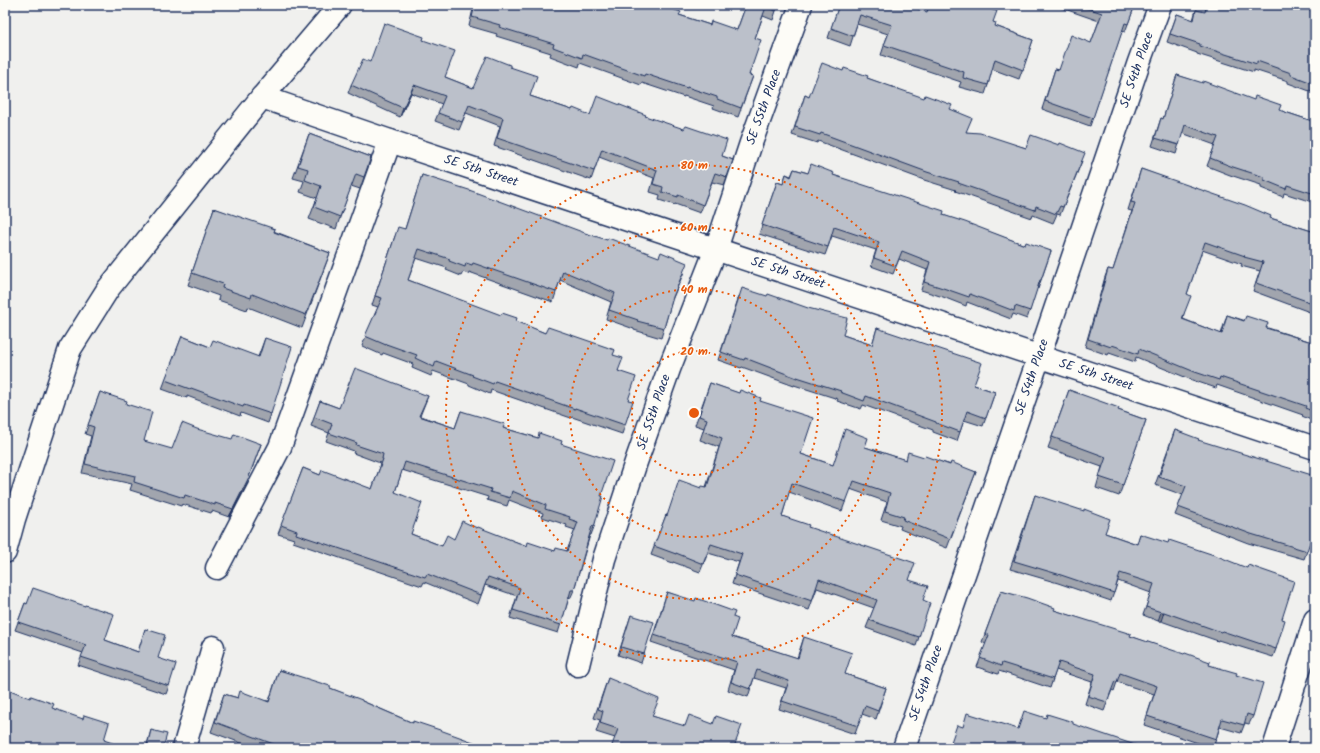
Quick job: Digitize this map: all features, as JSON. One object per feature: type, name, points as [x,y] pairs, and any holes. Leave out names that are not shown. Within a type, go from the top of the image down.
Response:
[{"type":"street","points":[[5,552],[14,519],[70,349],[108,289],[262,97],[340,5]]},
{"type":"street","name":"SE 55th Place","points":[[578,665],[604,559],[636,462],[669,369],[716,249],[751,143],[801,5]]},
{"type":"street","name":"SE 54th Place","points":[[904,748],[1139,62],[1160,5]]},
{"type":"street","name":"SE 5th Street","points":[[262,97],[390,141],[1315,448]]},
{"type":"street","points":[[217,568],[280,447],[390,141]]},
{"type":"street","points":[[1274,748],[1315,620]]},
{"type":"street","points":[[184,748],[213,647]]},
{"type":"building","points":[[475,5],[660,5],[681,12],[679,15],[710,25],[711,21],[737,30],[746,5],[778,5],[776,11],[766,7],[755,38],[761,40],[749,75],[753,76],[741,108],[717,99],[717,97],[645,74],[644,76],[583,54],[582,58],[553,47],[554,44],[472,17]]},
{"type":"building","points":[[839,5],[907,5],[927,12],[929,5],[982,5],[982,7],[997,11],[993,22],[996,23],[995,26],[1033,40],[1023,70],[995,59],[988,85],[963,78],[964,72],[884,45],[892,25],[860,15],[853,36],[831,28]]},
{"type":"building","points":[[1078,5],[1135,5],[1128,24],[1125,23],[1093,118],[1045,101],[1055,69],[1059,70],[1071,35],[1091,43],[1102,13]]},
{"type":"building","points":[[1207,5],[1303,5],[1315,9],[1315,84],[1291,75],[1291,73],[1257,61],[1257,64],[1200,46],[1200,44],[1170,34],[1177,14],[1194,20],[1196,10],[1205,12]]},
{"type":"building","points":[[384,23],[424,37],[423,40],[455,51],[445,77],[473,88],[487,56],[510,65],[510,67],[537,76],[530,96],[572,110],[573,108],[590,115],[597,96],[646,115],[645,116],[684,129],[686,126],[727,140],[722,156],[733,160],[727,177],[715,173],[703,205],[678,195],[678,197],[662,192],[663,187],[653,184],[657,170],[602,149],[594,171],[497,138],[503,118],[469,105],[462,122],[438,113],[445,96],[414,85],[403,108],[351,85],[363,59],[370,62]]},
{"type":"building","points":[[822,63],[843,71],[844,68],[868,76],[867,78],[924,98],[925,95],[952,105],[950,109],[972,118],[966,132],[980,133],[1026,148],[1031,135],[1059,145],[1060,143],[1085,153],[1063,207],[1060,206],[1056,214],[1036,206],[1035,210],[821,133],[820,135],[795,127],[805,95],[809,97]]},
{"type":"building","points":[[1177,75],[1203,83],[1203,81],[1254,100],[1255,96],[1281,105],[1279,110],[1315,122],[1315,194],[1287,185],[1286,189],[1264,180],[1264,177],[1210,158],[1218,137],[1185,125],[1179,145],[1155,138],[1161,118],[1163,119]]},
{"type":"building","points":[[309,134],[371,157],[364,177],[356,174],[340,217],[314,207],[321,186],[305,180],[308,169],[298,166]]},
{"type":"building","points":[[811,164],[834,173],[833,175],[944,211],[943,215],[1025,245],[1026,242],[1051,251],[1030,311],[1015,306],[1014,311],[970,294],[969,297],[924,282],[930,262],[902,251],[896,266],[874,258],[879,242],[834,227],[828,247],[762,225],[777,182],[783,184],[786,174],[791,177],[794,169],[808,173]]},
{"type":"building","points":[[1141,169],[1245,205],[1271,216],[1270,218],[1315,232],[1315,304],[1256,283],[1263,262],[1244,257],[1245,256],[1205,242],[1187,294],[1191,296],[1182,319],[1222,334],[1227,315],[1244,321],[1246,316],[1268,323],[1266,328],[1315,343],[1315,412],[1305,408],[1306,406],[1220,377],[1219,380],[1195,372],[1139,349],[1138,354],[1088,339],[1108,269],[1113,270],[1135,203],[1131,202]]},
{"type":"building","points":[[422,175],[469,190],[585,233],[607,240],[608,238],[659,257],[661,252],[687,263],[673,297],[664,328],[637,321],[638,320],[609,310],[615,293],[563,271],[556,292],[473,263],[472,265],[466,263],[465,267],[449,261],[450,259],[419,249],[408,280],[501,315],[502,313],[517,318],[516,321],[545,333],[548,327],[615,350],[613,355],[623,358],[618,371],[636,377],[628,400],[633,401],[625,425],[495,381],[493,384],[436,361],[434,367],[415,358],[417,355],[386,345],[365,336],[382,298],[375,296],[398,227],[405,229]]},
{"type":"building","points":[[214,208],[275,229],[274,232],[330,253],[306,315],[252,294],[251,298],[222,288],[223,284],[192,273]]},
{"type":"building","points":[[742,288],[767,296],[768,294],[808,308],[847,318],[843,335],[872,345],[877,328],[982,363],[974,385],[995,392],[986,418],[967,411],[960,432],[866,396],[864,401],[840,392],[841,391],[797,378],[745,358],[744,360],[721,352]]},
{"type":"building","points":[[182,336],[210,347],[213,340],[259,357],[265,338],[292,347],[271,414],[244,405],[243,407],[165,380]]},
{"type":"building","points":[[355,368],[428,396],[419,416],[455,428],[461,411],[505,424],[503,428],[538,438],[539,433],[562,441],[561,444],[613,461],[601,496],[603,496],[594,527],[592,526],[574,590],[571,590],[561,625],[513,610],[520,588],[488,577],[481,595],[427,574],[425,577],[296,534],[297,531],[281,525],[303,468],[320,475],[322,470],[372,489],[383,459],[383,454],[356,445],[357,443],[329,433],[332,424],[314,417],[320,401],[339,408]],"holes":[[[405,462],[491,489],[490,492],[510,498],[512,491],[546,505],[545,509],[570,517],[569,519],[578,522],[567,551],[556,548],[555,551],[528,542],[527,546],[462,521],[454,539],[447,535],[442,546],[411,534],[422,503],[395,492]]]},
{"type":"building","points":[[710,383],[739,393],[740,390],[761,398],[760,401],[813,418],[801,454],[833,465],[845,429],[868,438],[865,447],[906,460],[908,452],[924,457],[925,456],[950,465],[951,462],[976,472],[950,539],[903,520],[904,517],[885,511],[890,493],[854,481],[846,502],[792,483],[782,516],[809,525],[808,527],[915,563],[909,580],[928,586],[923,600],[930,603],[919,637],[869,620],[877,600],[819,579],[812,601],[735,575],[742,554],[711,544],[703,564],[654,546],[666,515],[667,516],[679,480],[701,488],[702,486],[707,487],[722,438],[703,431],[707,419],[699,416]]},
{"type":"building","points":[[1069,390],[1119,408],[1118,410],[1146,420],[1123,485],[1099,477],[1106,457],[1052,437]]},
{"type":"building","points":[[100,392],[127,401],[126,404],[152,412],[144,441],[172,449],[182,423],[232,439],[234,434],[261,444],[248,479],[233,509],[185,495],[184,498],[134,482],[135,476],[85,464],[94,427],[88,425]]},
{"type":"building","points":[[1175,430],[1199,439],[1198,440],[1315,476],[1315,527],[1307,551],[1251,534],[1178,507],[1186,486],[1159,477]]},
{"type":"building","points":[[1035,495],[1084,511],[1084,509],[1110,519],[1105,533],[1137,544],[1140,534],[1168,543],[1169,540],[1247,568],[1248,565],[1294,581],[1282,619],[1285,620],[1276,649],[1146,607],[1154,584],[1120,573],[1114,593],[1014,561]]},
{"type":"building","points":[[33,588],[85,606],[114,614],[105,640],[138,652],[145,629],[165,635],[158,658],[176,664],[169,686],[81,657],[86,645],[18,622],[25,603],[27,604]]},
{"type":"building","points":[[1001,591],[1027,598],[1055,608],[1054,610],[1131,634],[1130,636],[1184,654],[1185,653],[1210,662],[1209,665],[1237,673],[1236,675],[1263,683],[1253,716],[1247,714],[1244,725],[1222,719],[1216,739],[1147,716],[1157,686],[1120,673],[1117,682],[1115,681],[1107,702],[1088,696],[1095,674],[1059,662],[1053,679],[1002,663],[1001,666],[980,658],[989,635],[985,634]]},
{"type":"building","points":[[667,592],[695,601],[696,598],[735,612],[733,617],[738,619],[732,637],[798,658],[804,637],[852,653],[845,674],[886,688],[878,711],[865,706],[858,726],[782,701],[789,681],[757,670],[750,689],[731,682],[737,662],[654,635]]},
{"type":"building","points":[[631,615],[654,622],[644,654],[621,647]]},
{"type":"building","points":[[279,670],[330,686],[330,688],[362,700],[413,723],[413,721],[490,748],[284,748],[215,722],[224,694],[238,698],[240,691],[269,702]]},
{"type":"building","points":[[608,678],[659,699],[652,716],[685,726],[689,715],[713,724],[716,716],[742,725],[735,744],[745,748],[611,748],[618,729],[600,723],[603,711],[598,709]]},
{"type":"building","points":[[5,688],[30,698],[31,696],[54,704],[52,708],[83,719],[84,715],[109,723],[104,740],[126,748],[5,748]]},
{"type":"building","points":[[1024,711],[1046,718],[1047,714],[1073,722],[1073,724],[1144,748],[949,748],[957,725],[963,727],[967,713],[1018,729]]},
{"type":"building","points":[[151,730],[167,734],[163,748],[147,746]]},
{"type":"building","points":[[798,744],[809,748],[796,748]]}]
